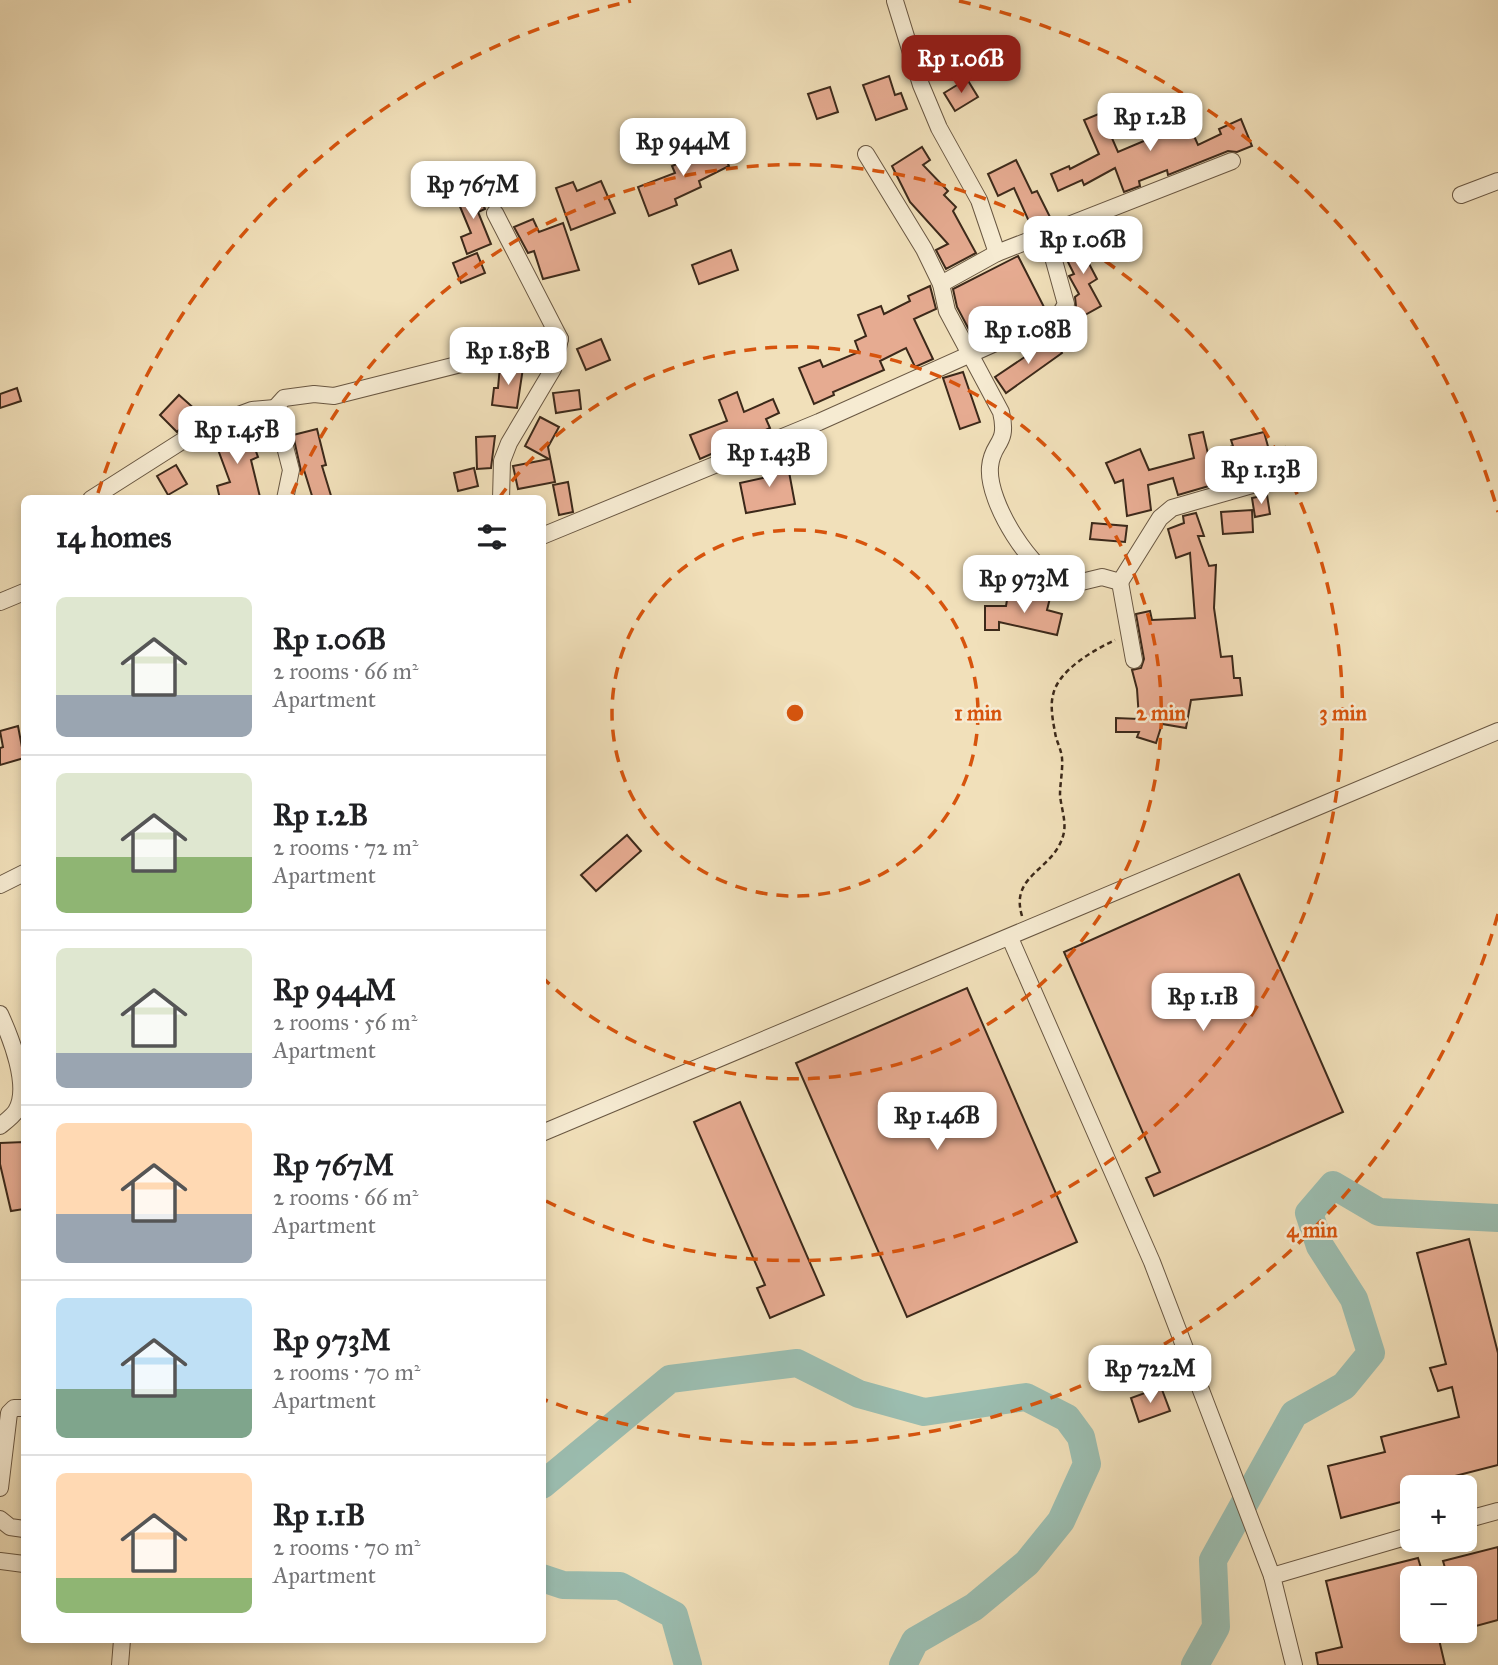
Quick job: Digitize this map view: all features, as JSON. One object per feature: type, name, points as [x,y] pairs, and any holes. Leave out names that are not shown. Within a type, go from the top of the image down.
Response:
[{"type":"street","points":[[895,1],[920,85],[939,128],[979,200],[997,253]]},
{"type":"street","points":[[866,154],[924,249],[941,284],[947,311],[968,356],[1001,412],[1005,427],[1003,442],[994,452],[990,464],[994,499],[1025,550],[1046,576],[1065,586],[1102,577],[1120,582]]},
{"type":"street","points":[[941,284],[997,253],[1046,232],[1232,161]]},
{"type":"street","points":[[1461,195],[1498,181]]},
{"type":"street","points":[[495,213],[561,339],[553,369],[509,443],[502,461],[501,495]]},
{"type":"street","points":[[546,534],[818,422],[1059,314],[1066,304],[1046,232]]},
{"type":"street","points":[[97,495],[201,429],[252,410],[275,408],[284,398],[314,394],[334,396],[561,339]]},
{"type":"street","points":[[275,408],[288,457],[290,486],[287,495]]},
{"type":"street","points":[[1134,660],[1120,582],[1156,524],[1172,508],[1259,483]]},
{"type":"street","points":[[0,602],[21,593]]},
{"type":"street","points":[[546,1131],[1498,731]]},
{"type":"street","points":[[0,885],[21,874]]},
{"type":"street","points":[[1010,938],[1152,1262],[1255,1525],[1272,1576],[1294,1665]]},
{"type":"street","points":[[0,1014],[16,1051],[21,1117],[0,1126]]},
{"type":"street","points":[[0,1488],[9,1413],[14,1408],[21,1408]]},
{"type":"street","points":[[1477,1517],[1498,1511]]},
{"type":"street","points":[[0,1519],[10,1527],[21,1528]]},
{"type":"street","points":[[1272,1576],[1400,1539]]},
{"type":"street","points":[[0,1562],[21,1564]]},
{"type":"street","points":[[120,1665],[122,1643]]},
{"type":"path","points":[[1026,931],[1017,900],[1020,891],[1025,881],[1052,858],[1064,832],[1060,788],[1062,759],[1055,735],[1052,697],[1056,687],[1074,667],[1098,648],[1131,633]]},
{"type":"building","points":[[889,76],[895,95],[901,93],[907,109],[876,120],[863,85]]},
{"type":"building","points":[[967,79],[978,97],[955,111],[944,93]]},
{"type":"building","points":[[830,87],[838,112],[817,119],[808,94]]},
{"type":"building","points":[[1183,111],[1198,145],[1221,134],[1219,129],[1241,119],[1252,146],[1237,152],[1228,151],[1168,175],[1167,170],[1139,181],[1140,186],[1124,192],[1115,168],[1084,185],[1082,180],[1058,191],[1051,174],[1069,166],[1070,169],[1099,154],[1084,120],[1101,113],[1118,152],[1170,130],[1165,119]]},
{"type":"building","points":[[717,139],[729,166],[699,181],[701,187],[675,199],[677,205],[649,216],[638,187],[675,173],[672,166],[696,156],[694,150]]},
{"type":"building","points":[[922,147],[930,160],[923,165],[948,191],[944,195],[956,207],[953,211],[976,253],[946,269],[936,250],[948,244],[910,202],[892,166]]},
{"type":"building","points":[[1016,160],[1032,193],[1037,191],[1050,217],[1031,226],[1014,188],[998,196],[988,174]]},
{"type":"building","points":[[601,181],[615,213],[571,230],[556,188],[573,182],[577,191]]},
{"type":"building","points":[[476,188],[485,209],[478,212],[491,244],[467,254],[461,237],[471,233],[456,197]]},
{"type":"building","points":[[533,219],[539,232],[563,223],[579,270],[543,279],[534,251],[528,253],[514,227]]},
{"type":"building","points":[[1089,235],[1099,251],[1086,258],[1097,279],[1089,284],[1101,306],[1076,320],[1072,314],[1076,306],[1075,297],[1079,294],[1069,276],[1074,274],[1062,250]]},
{"type":"building","points":[[731,250],[738,270],[699,284],[692,265]]},
{"type":"building","points":[[477,253],[485,273],[461,283],[453,263]]},
{"type":"building","points":[[1018,256],[1045,309],[975,341],[957,307],[953,289]]},
{"type":"building","points":[[930,286],[936,309],[914,319],[933,359],[915,367],[906,348],[880,361],[884,370],[833,392],[834,395],[814,404],[799,368],[820,360],[823,367],[859,352],[855,341],[866,336],[858,315],[881,306],[884,314],[910,301],[908,296]]},
{"type":"building","points":[[1053,338],[1062,353],[1006,393],[995,377]]},
{"type":"building","points":[[601,339],[610,360],[586,370],[577,349]]},
{"type":"building","points":[[500,366],[523,368],[517,408],[492,405],[494,388],[498,388]]},
{"type":"building","points":[[963,372],[980,422],[960,429],[943,378]]},
{"type":"building","points":[[17,388],[21,401],[0,408],[0,394]]},
{"type":"building","points":[[579,390],[581,409],[556,413],[553,393]]},
{"type":"building","points":[[737,392],[744,412],[773,399],[779,413],[766,419],[770,428],[700,459],[690,435],[727,421],[719,400]]},
{"type":"building","points":[[179,395],[197,411],[177,432],[160,415]]},
{"type":"building","points":[[540,417],[559,427],[548,447],[555,482],[518,489],[513,466],[549,459],[525,446]]},
{"type":"building","points":[[231,429],[235,440],[250,435],[258,457],[251,460],[260,495],[219,495],[217,486],[230,482],[213,436]]},
{"type":"building","points":[[317,429],[326,465],[322,466],[331,495],[312,495],[304,470],[301,471],[293,435]]},
{"type":"building","points":[[1203,432],[1208,454],[1233,446],[1231,440],[1264,432],[1272,461],[1231,473],[1233,479],[1178,495],[1173,478],[1148,485],[1151,510],[1127,516],[1123,480],[1115,483],[1106,463],[1140,449],[1149,470],[1194,458],[1189,435]]},
{"type":"building","points":[[495,436],[491,468],[477,469],[476,437]]},
{"type":"building","points":[[1285,447],[1292,472],[1280,475],[1273,450]]},
{"type":"building","points":[[787,461],[795,504],[746,513],[740,483],[767,477],[765,465]]},
{"type":"building","points":[[176,465],[187,484],[168,495],[157,476]]},
{"type":"building","points":[[474,468],[478,486],[458,491],[454,473]]},
{"type":"building","points":[[568,482],[573,512],[559,515],[553,485]]},
{"type":"building","points":[[1267,495],[1270,514],[1255,517],[1252,498]]},
{"type":"building","points":[[1252,510],[1253,532],[1223,534],[1221,512]]},
{"type":"building","points":[[1196,513],[1204,536],[1198,536],[1209,566],[1216,565],[1214,608],[1221,657],[1232,656],[1234,678],[1240,678],[1242,695],[1191,700],[1186,728],[1162,724],[1156,743],[1137,737],[1139,732],[1116,732],[1116,718],[1139,719],[1137,689],[1132,670],[1141,668],[1144,659],[1136,614],[1150,611],[1152,620],[1195,618],[1190,553],[1176,558],[1168,529],[1184,523],[1183,516]]},
{"type":"building","points":[[1092,523],[1127,526],[1125,542],[1090,539]]},
{"type":"building","points":[[1008,594],[1034,598],[1035,594],[1050,598],[1047,610],[1062,614],[1057,635],[999,622],[999,630],[985,630],[985,606],[1006,606]]},
{"type":"building","points":[[18,726],[21,759],[0,765],[0,748],[3,747],[0,731]]},
{"type":"building","points":[[627,835],[641,851],[596,891],[581,875]]},
{"type":"building","points":[[1239,874],[1343,1112],[1154,1196],[1146,1178],[1160,1172],[1064,952]]},
{"type":"building","points":[[967,988],[1077,1242],[907,1317],[796,1063]]},
{"type":"building","points":[[740,1102],[824,1295],[770,1318],[757,1288],[765,1285],[694,1122]]},
{"type":"building","points":[[21,1142],[21,1209],[11,1211],[0,1164],[0,1143]]},
{"type":"building","points":[[1469,1239],[1498,1353],[1498,1465],[1459,1475],[1400,1475],[1400,1502],[1341,1518],[1328,1466],[1385,1452],[1381,1437],[1459,1417],[1452,1387],[1438,1391],[1430,1368],[1446,1364],[1417,1253]]},
{"type":"building","points":[[1161,1387],[1170,1411],[1139,1422],[1131,1398]]},
{"type":"building","points":[[1498,1547],[1498,1620],[1477,1626],[1477,1566],[1444,1566],[1443,1561]]},
{"type":"building","points":[[1418,1558],[1420,1566],[1400,1566],[1400,1643],[1440,1643],[1445,1665],[1318,1665],[1316,1653],[1342,1647],[1326,1581]]},
{"type":"waterway","points":[[1195,1665],[1216,1627],[1213,1560],[1294,1414],[1344,1386],[1371,1353],[1354,1299],[1320,1246],[1309,1213],[1333,1185],[1379,1212],[1498,1218]]},
{"type":"waterway","points":[[546,1482],[670,1379],[797,1363],[859,1394],[924,1412],[1026,1397],[1067,1418],[1081,1437],[1087,1464],[1061,1521],[1027,1563],[974,1607],[915,1641],[903,1665]]},
{"type":"waterway","points":[[546,1579],[563,1585],[620,1586],[674,1615],[688,1665]]}]
